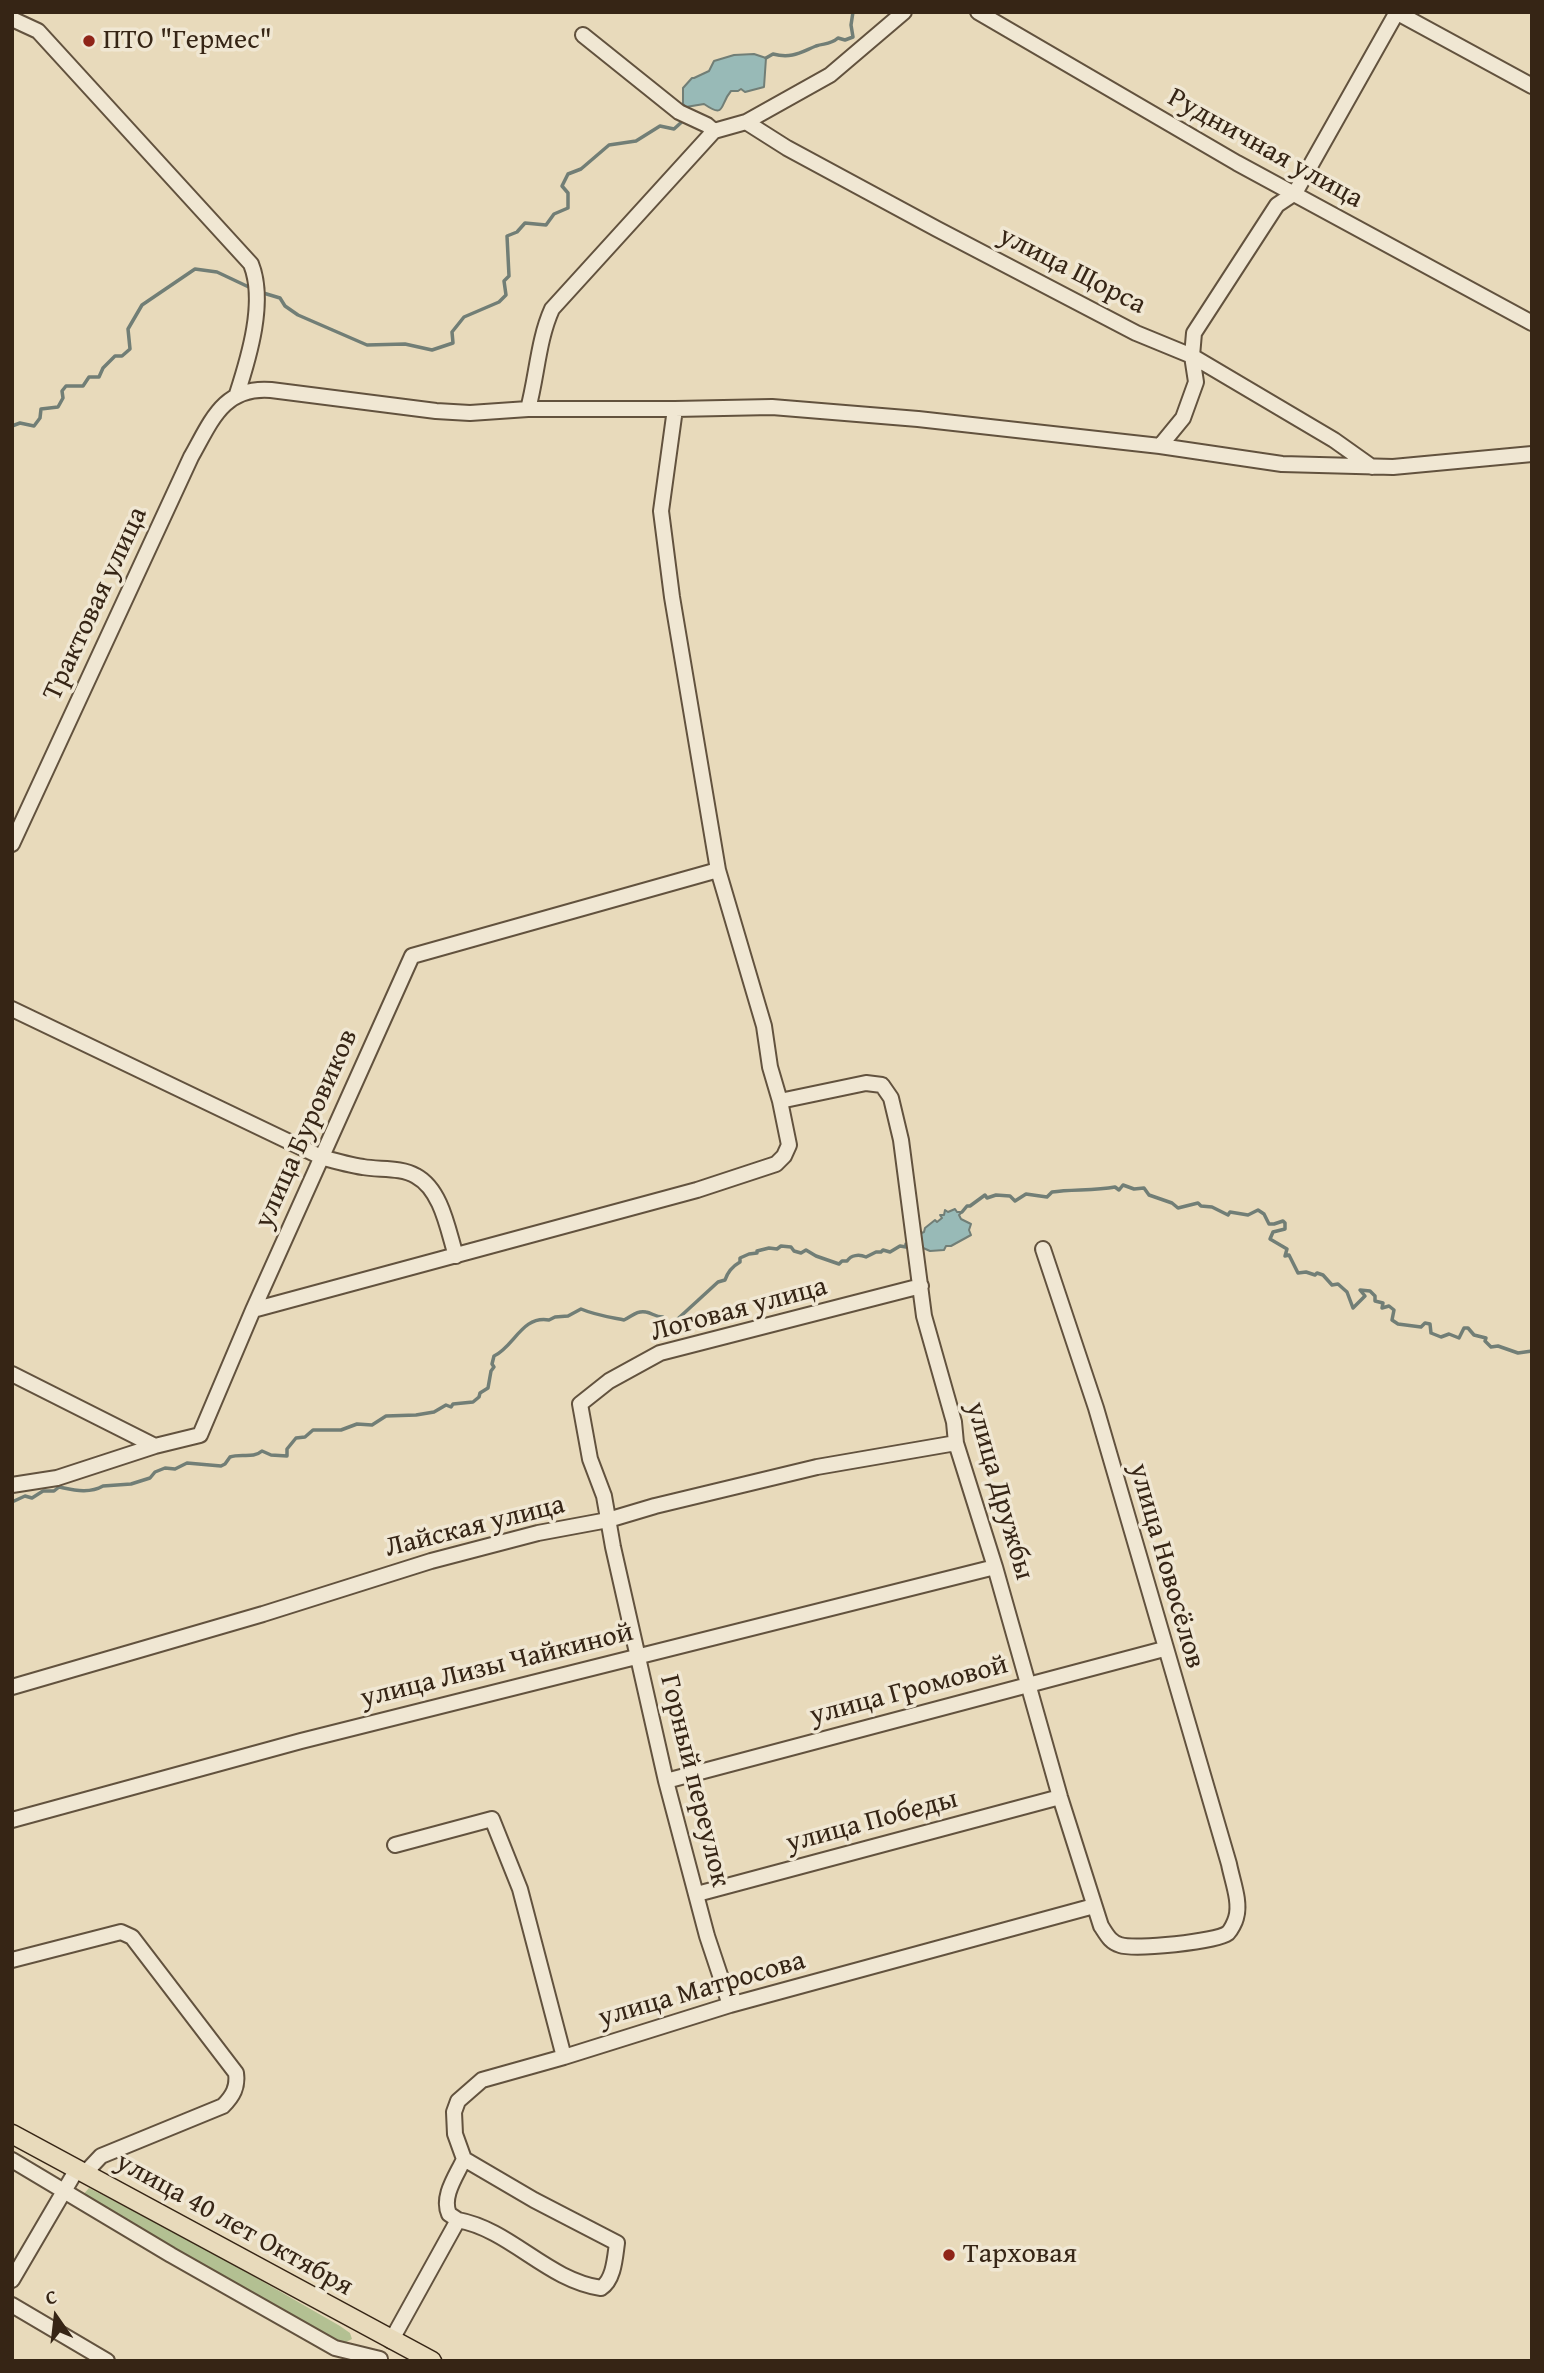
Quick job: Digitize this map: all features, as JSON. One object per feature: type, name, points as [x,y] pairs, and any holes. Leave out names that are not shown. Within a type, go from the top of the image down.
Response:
[{"type":"main road","name":"улица 40 лет Октября","points":[[12,2134],[432,2361]]},
{"type":"street","points":[[528,409],[536,382],[546,321],[552,309],[714,131],[747,122],[830,75],[904,12]]},
{"type":"street","name":"Рудничная улица","points":[[978,12],[1237,163],[1532,323]]},
{"type":"street","points":[[1160,446],[1183,418],[1196,382],[1192,356],[1194,333],[1277,205],[1296,193],[1396,12],[1532,86]]},
{"type":"street","points":[[12,19],[38,31],[251,264],[257,277],[256,312],[237,394],[261,389],[470,413],[528,409],[675,410],[772,407],[918,419],[1160,446],[1282,464],[1372,467],[1532,454]]},
{"type":"street","points":[[583,35],[679,112],[714,131]]},
{"type":"street","name":"улица Щорса","points":[[747,122],[787,148],[1136,334],[1192,356],[1334,440],[1372,467]]},
{"type":"street","points":[[245,367],[261,389]]},
{"type":"street","name":"Трактовая улица","points":[[12,844],[191,457],[216,414],[237,394]]},
{"type":"street","points":[[253,1310],[697,1190],[776,1164],[785,1156],[789,1145],[770,1067],[764,1026],[718,870],[672,597],[661,512],[675,410]]},
{"type":"street","points":[[1328,466],[1334,440]]},
{"type":"street","name":"улица Буровиков","points":[[12,1485],[57,1478],[155,1446],[200,1435],[253,1310],[412,956],[718,870]]},
{"type":"street","points":[[12,1009],[321,1157],[364,1168],[416,1175],[431,1190],[441,1209],[456,1256]]},
{"type":"street","name":"улица Дружбы","points":[[780,1101],[866,1083],[882,1085],[891,1098],[901,1140],[924,1316],[954,1422],[956,1443],[1101,1927],[1110,1940],[1123,1947],[1191,1943],[1214,1938],[1229,1932],[1237,1918],[1236,1897]]},
{"type":"street","name":"улица Новосёлов","points":[[1043,1250],[1096,1408],[1164,1650],[1229,1864],[1236,1897]]},
{"type":"street","name":"Логовая улица","points":[[580,1404],[609,1381],[660,1353],[921,1286]]},
{"type":"street","points":[[12,1374],[155,1446]]},
{"type":"street","name":"Горный переулок","points":[[580,1404],[590,1459],[604,1496],[666,1781],[707,1936],[730,2005]]},
{"type":"street","name":"Лайская улица","points":[[12,1687],[263,1614],[431,1561],[537,1533],[608,1520],[817,1467],[956,1443]]},
{"type":"street","name":"улица Лизы Чайкиной","points":[[12,1821],[301,1741],[995,1567]]},
{"type":"street","name":"улица Громовой","points":[[666,1781],[1164,1650]]},
{"type":"street","name":"улица Победы","points":[[697,1895],[1060,1797]]},
{"type":"street","points":[[395,1845],[492,1819],[520,1889],[565,2057]]},
{"type":"street","name":"улица Матросова","points":[[464,2159],[453,2123],[458,2101],[482,2080],[730,2005],[1094,1906]]},
{"type":"street","points":[[12,1960],[121,1932],[132,1937],[236,2073],[237,2084],[233,2095],[223,2106],[101,2156],[81,2171],[63,2192],[12,2280]]},
{"type":"street","points":[[464,2159],[534,2200],[617,2243],[609,2280],[601,2288],[579,2284],[487,2228],[458,2220],[446,2210],[447,2197],[464,2159]]},
{"type":"street","name":"улица 40 лет Октября","points":[[12,2160],[335,2348],[380,2359]]},
{"type":"street","points":[[391,2341],[458,2220]]},
{"type":"street","points":[[12,2305],[107,2361]]},
{"type":"green space","points":[[89,2188],[194,2242],[340,2326],[350,2333],[352,2339],[346,2342],[331,2340],[82,2196]]},
{"type":"water","points":[[754,54],[766,58],[764,87],[745,92],[741,89],[731,91],[719,110],[704,104],[686,107],[683,104],[683,88],[692,78],[709,71],[714,61],[734,55]]},
{"type":"water","points":[[955,1209],[962,1212],[959,1215],[961,1219],[971,1224],[971,1235],[946,1246],[944,1250],[930,1251],[921,1247],[919,1234],[935,1220],[937,1222],[942,1218],[940,1215],[944,1215],[945,1210],[948,1212]]},
{"type":"waterway","points":[[766,58],[773,54],[796,54],[838,38],[845,40],[853,37],[853,12]]},
{"type":"waterway","points":[[260,292],[280,298],[285,306],[298,315],[367,345],[405,344],[432,350],[453,343],[452,332],[464,317],[499,302],[506,295],[504,281],[509,276],[507,236],[517,232],[525,223],[546,225],[554,214],[568,208],[568,193],[562,186],[568,174],[581,169],[609,145],[636,141],[660,126],[674,129],[685,119]]},
{"type":"waterway","points":[[12,426],[20,423],[34,426],[40,418],[41,409],[58,407],[66,386],[83,386],[89,377],[99,377],[103,368],[115,356],[122,356],[130,349],[128,329],[142,305],[195,269],[217,272],[253,289]]},
{"type":"waterway","points":[[962,1212],[985,1195],[987,1198],[996,1195],[1010,1196],[1015,1201],[1026,1194],[1047,1197],[1052,1192],[1060,1191],[1115,1187],[1119,1190],[1123,1185],[1134,1189],[1144,1188],[1149,1195],[1172,1203],[1178,1208],[1198,1203],[1228,1215],[1230,1212],[1248,1215],[1258,1210],[1264,1214],[1269,1224],[1283,1221],[1285,1223],[1285,1229],[1273,1232],[1270,1239],[1287,1249],[1285,1256],[1289,1255],[1298,1273],[1317,1273],[1323,1275],[1332,1285],[1338,1284],[1347,1292],[1353,1308],[1365,1296],[1360,1290],[1370,1291],[1375,1296],[1375,1301],[1383,1303],[1382,1308],[1389,1306],[1394,1310],[1392,1320],[1398,1324],[1421,1327],[1425,1323],[1430,1324],[1431,1333],[1441,1337],[1449,1334],[1459,1338],[1464,1328],[1468,1328],[1474,1335],[1486,1338],[1485,1341],[1491,1347],[1498,1346],[1518,1353],[1532,1351]]},
{"type":"waterway","points":[[12,1502],[25,1496],[32,1498],[43,1491],[54,1491],[59,1487],[87,1491],[103,1486],[131,1484],[150,1478],[155,1472],[165,1468],[175,1469],[187,1463],[221,1466],[230,1457],[255,1455],[262,1451],[271,1455],[287,1456],[287,1449],[296,1438],[305,1437],[313,1430],[341,1430],[357,1424],[372,1425],[386,1416],[416,1415],[434,1412],[446,1405],[451,1407],[453,1404],[473,1402],[488,1388],[494,1356],[532,1322],[568,1316],[581,1309],[624,1320],[637,1313],[646,1312],[663,1317],[670,1326],[718,1282],[725,1280],[731,1269],[740,1262],[740,1258],[757,1251],[777,1249],[781,1246],[791,1247],[794,1251],[801,1253],[806,1250],[839,1264],[853,1256],[866,1257],[883,1250],[890,1252],[900,1246],[906,1247],[906,1244]]},
{"type":"place","name":"ПТО \"Гермес\"","points":[[89,41]]},
{"type":"place","name":"Тарховая","points":[[949,2255]]}]
